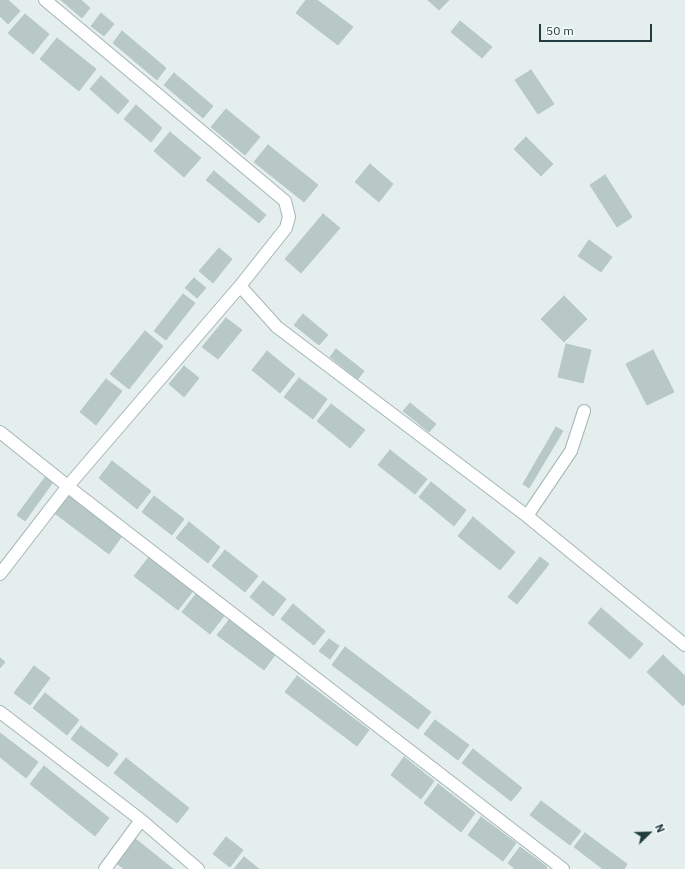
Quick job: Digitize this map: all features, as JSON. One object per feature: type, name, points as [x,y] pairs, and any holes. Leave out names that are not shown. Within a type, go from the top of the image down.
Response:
[{"type":"street","points":[[0,574],[68,486],[240,286],[286,228],[289,217],[284,201],[45,0]]},
{"type":"street","points":[[240,286],[277,327],[527,516],[685,645]]},
{"type":"street","points":[[527,516],[571,450],[584,411]]},
{"type":"street","points":[[0,432],[80,496],[563,869]]},
{"type":"street","points":[[0,712],[141,820],[198,869]]},
{"type":"street","points":[[105,869],[141,820]]},
{"type":"building","points":[[0,0],[8,0],[20,11],[8,24],[0,16]]},
{"type":"building","points":[[61,0],[81,0],[90,8],[82,18]]},
{"type":"building","points":[[306,0],[317,0],[353,27],[338,45],[296,13]]},
{"type":"building","points":[[428,0],[449,0],[439,10]]},
{"type":"building","points":[[101,13],[114,24],[104,36],[91,26]]},
{"type":"building","points":[[25,14],[49,34],[33,54],[8,33]]},
{"type":"building","points":[[460,21],[492,47],[482,58],[451,32]]},
{"type":"building","points":[[122,31],[166,68],[157,80],[113,43]]},
{"type":"building","points":[[57,38],[96,69],[79,91],[40,59]]},
{"type":"building","points":[[531,70],[554,104],[538,114],[515,80]]},
{"type":"building","points":[[174,73],[213,106],[203,118],[164,85]]},
{"type":"building","points":[[101,76],[129,101],[118,114],[90,89]]},
{"type":"building","points":[[136,105],[162,128],[151,142],[124,119]]},
{"type":"building","points":[[226,109],[260,137],[245,155],[211,127]]},
{"type":"building","points":[[170,132],[201,158],[184,177],[154,151]]},
{"type":"building","points":[[526,137],[553,164],[541,176],[514,149]]},
{"type":"building","points":[[268,145],[318,185],[304,202],[254,162]]},
{"type":"building","points":[[370,164],[393,184],[379,202],[355,182]]},
{"type":"building","points":[[214,171],[266,215],[259,223],[206,180]]},
{"type":"building","points":[[605,175],[632,217],[617,227],[590,185]]},
{"type":"building","points":[[323,214],[340,228],[301,273],[285,259]]},
{"type":"building","points":[[589,240],[612,257],[601,272],[578,256]]},
{"type":"building","points":[[219,248],[232,259],[213,283],[199,271]]},
{"type":"building","points":[[194,278],[206,288],[197,298],[185,288]]},
{"type":"building","points":[[183,294],[195,303],[166,340],[154,331]]},
{"type":"building","points":[[564,296],[587,319],[564,342],[541,319]]},
{"type":"building","points":[[303,314],[328,335],[319,345],[294,325]]},
{"type":"building","points":[[226,318],[242,330],[218,359],[202,347]]},
{"type":"building","points":[[145,331],[163,346],[129,389],[110,374]]},
{"type":"building","points":[[566,344],[591,350],[583,383],[558,377]]},
{"type":"building","points":[[336,349],[364,371],[358,379],[330,357]]},
{"type":"building","points":[[653,350],[674,392],[647,405],[626,364]]},
{"type":"building","points":[[267,351],[295,374],[280,393],[252,370]]},
{"type":"building","points":[[184,366],[199,378],[184,397],[169,384]]},
{"type":"building","points":[[299,378],[327,399],[313,419],[284,397]]},
{"type":"building","points":[[106,379],[122,391],[96,425],[80,412]]},
{"type":"building","points":[[410,403],[436,424],[429,432],[403,411]]},
{"type":"building","points":[[331,404],[365,430],[350,448],[317,421]]},
{"type":"building","points":[[556,427],[563,431],[529,488],[523,484]]},
{"type":"building","points":[[390,450],[427,479],[415,494],[378,465]]},
{"type":"building","points":[[112,461],[151,491],[137,509],[99,478]]},
{"type":"building","points":[[46,476],[53,482],[25,521],[17,515]]},
{"type":"building","points":[[431,482],[466,510],[454,526],[419,497]]},
{"type":"building","points":[[67,494],[122,536],[109,554],[53,512]]},
{"type":"building","points":[[154,496],[184,519],[172,535],[142,512]]},
{"type":"building","points":[[473,517],[515,552],[500,570],[458,536]]},
{"type":"building","points":[[189,522],[220,547],[208,563],[176,538]]},
{"type":"building","points":[[225,550],[258,576],[245,592],[212,566]]},
{"type":"building","points":[[149,557],[193,591],[178,610],[134,576]]},
{"type":"building","points":[[540,557],[549,564],[517,604],[508,597]]},
{"type":"building","points":[[263,581],[286,599],[273,616],[250,597]]},
{"type":"building","points":[[196,594],[224,616],[210,634],[182,612]]},
{"type":"building","points":[[293,604],[325,631],[314,645],[281,619]]},
{"type":"building","points":[[601,608],[643,644],[630,659],[588,623]]},
{"type":"building","points":[[229,620],[275,655],[264,670],[217,635]]},
{"type":"building","points":[[329,639],[339,646],[330,659],[319,651]]},
{"type":"building","points":[[345,647],[431,712],[418,729],[332,665]]},
{"type":"building","points":[[663,655],[685,676],[685,703],[683,706],[647,672]]},
{"type":"building","points":[[0,658],[5,662],[0,668]]},
{"type":"building","points":[[34,666],[50,678],[30,705],[14,693]]},
{"type":"building","points":[[297,676],[369,730],[357,746],[285,692]]},
{"type":"building","points":[[45,693],[79,720],[67,735],[33,708]]},
{"type":"building","points":[[435,720],[469,745],[458,760],[424,734]]},
{"type":"building","points":[[81,726],[118,754],[108,767],[71,739]]},
{"type":"building","points":[[0,733],[38,762],[26,778],[0,757]]},
{"type":"building","points":[[473,749],[522,788],[511,801],[462,763]]},
{"type":"building","points":[[404,757],[434,781],[421,799],[391,775]]},
{"type":"building","points":[[126,758],[189,808],[177,823],[114,773]]},
{"type":"building","points":[[44,766],[109,818],[95,836],[30,784]]},
{"type":"building","points":[[438,784],[475,813],[461,832],[424,803]]},
{"type":"building","points":[[541,801],[581,831],[570,845],[530,815]]},
{"type":"building","points":[[481,817],[516,843],[503,861],[468,835]]},
{"type":"building","points":[[585,833],[627,864],[624,869],[603,869],[574,847]]},
{"type":"building","points":[[133,837],[173,869],[124,869],[114,861]]},
{"type":"building","points":[[226,837],[243,850],[230,867],[213,854]]},
{"type":"building","points":[[520,847],[547,867],[546,869],[515,869],[508,863]]},
{"type":"building","points":[[244,857],[259,869],[234,869]]}]
